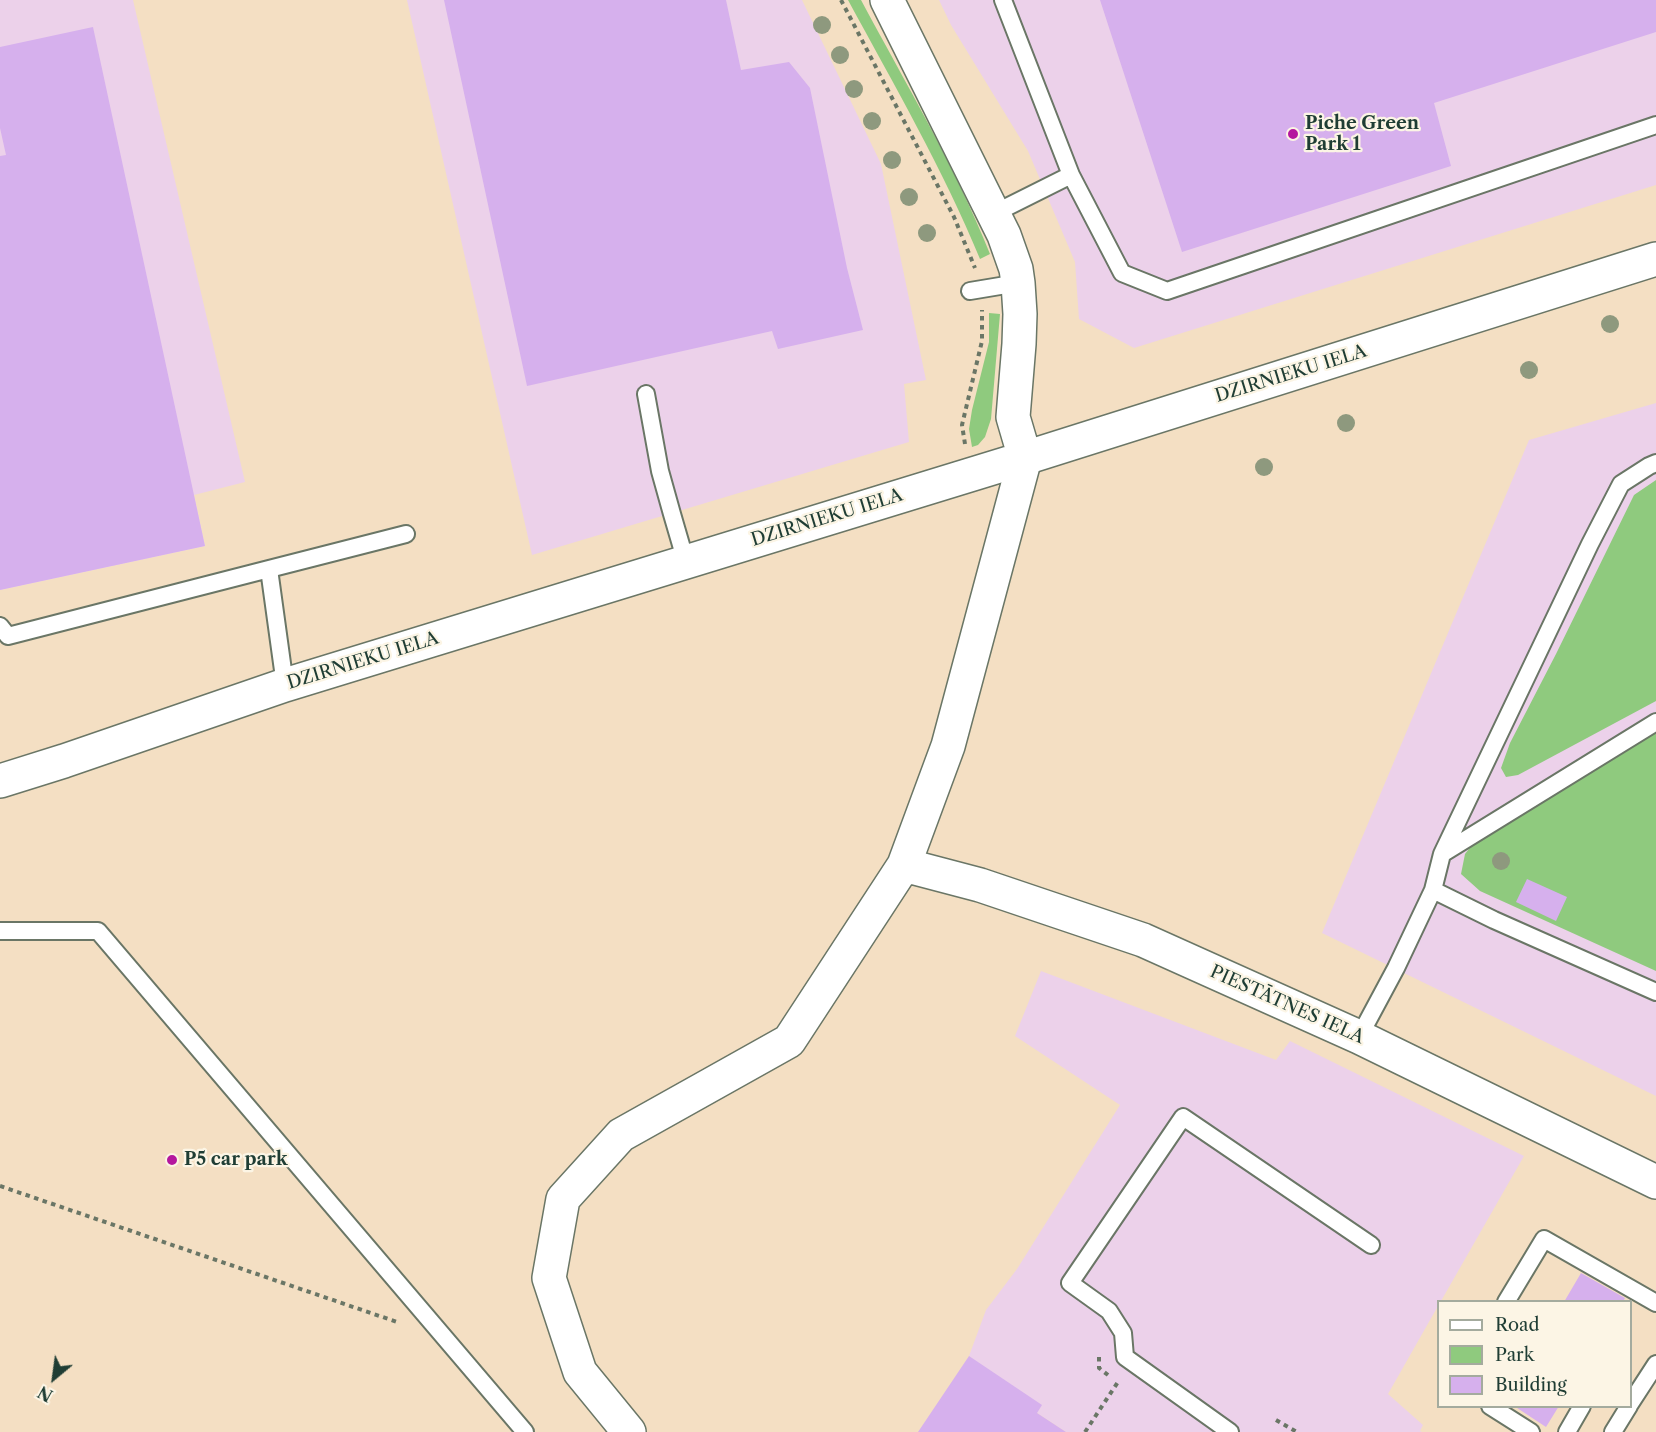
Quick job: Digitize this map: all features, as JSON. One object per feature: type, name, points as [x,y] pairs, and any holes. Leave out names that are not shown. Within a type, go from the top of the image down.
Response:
[{"type":"street","points":[[629,1432],[580,1372],[549,1278],[563,1199],[621,1135],[789,1041],[904,865],[948,746],[1024,458],[1013,417],[1020,314],[1016,269],[1004,235],[887,0]]},
{"type":"street","name":"DZIRNIEKU IELA","points":[[0,781],[285,685],[1024,458],[1656,259]]},
{"type":"street","name":"PIESTĀTNES IELA","points":[[904,865],[980,885],[1143,940],[1359,1037],[1656,1182]]},
{"type":"lane","points":[[1003,0],[1071,176],[1122,273],[1167,291],[1656,125]]},
{"type":"lane","points":[[993,213],[1071,176]]},
{"type":"lane","points":[[975,290],[1018,283]]},
{"type":"lane","points":[[646,394],[660,471],[686,562]]},
{"type":"lane","points":[[1359,1037],[1433,890],[1442,854],[1621,484],[1656,463]]},
{"type":"lane","points":[[0,626],[8,636],[406,534]]},
{"type":"lane","points":[[268,569],[285,685]]},
{"type":"lane","points":[[1442,854],[1656,723]]},
{"type":"lane","points":[[1433,890],[1494,920],[1656,992]]},
{"type":"lane","points":[[0,931],[98,931],[525,1432]]},
{"type":"lane","points":[[1230,1432],[1125,1357],[1123,1333],[1109,1311],[1070,1283],[1183,1117],[1371,1245]]},
{"type":"lane","points":[[1507,1300],[1544,1239],[1656,1303]]},
{"type":"lane","points":[[1632,1402],[1656,1364]]},
{"type":"lane","points":[[1492,1408],[1531,1432]]},
{"type":"lane","points":[[1567,1432],[1581,1408]]},
{"type":"lane","points":[[1616,1431],[1628,1408]]},
{"type":"path","points":[[841,0],[954,217],[977,273],[975,290],[983,313],[981,341],[962,425],[964,442]]},
{"type":"path","points":[[0,1186],[408,1325]]},
{"type":"path","points":[[1085,1432],[1118,1382]]},
{"type":"path","points":[[1276,1420],[1297,1432]]},
{"type":"shaded area","points":[[0,0],[133,0],[245,482],[194,495],[205,546],[0,590]]},
{"type":"shaded area","points":[[407,0],[802,0],[881,164],[926,380],[904,384],[909,442],[532,555]]},
{"type":"shaded area","points":[[939,0],[1656,0],[1656,185],[1134,348],[1079,319],[1075,262],[1028,151],[951,25]]},
{"type":"shaded area","points":[[1656,403],[1656,1096],[1322,933],[1529,440]]},
{"type":"shaded area","points":[[1041,971],[1276,1060],[1290,1041],[1524,1156],[1442,1300],[1437,1300],[1437,1308],[1388,1394],[1423,1425],[1420,1431],[1422,1432],[1066,1432],[1037,1413],[969,1356],[986,1310],[1017,1269],[1120,1105],[1015,1036]]},
{"type":"green space","points":[[848,0],[861,0],[946,157],[990,254],[980,259],[934,160]]},
{"type":"green space","points":[[989,313],[1000,314],[991,419],[985,437],[978,445],[972,447],[969,429],[989,342]]},
{"type":"green space","points":[[1656,480],[1656,701],[1518,775],[1506,777],[1501,768],[1510,743],[1634,495]]},
{"type":"green space","points":[[1656,731],[1656,971],[1480,891],[1461,874],[1465,854],[1482,832]]},
{"type":"building","points":[[444,0],[726,0],[741,70],[789,62],[810,88],[847,268],[863,330],[778,349],[772,331],[527,386]]},
{"type":"building","name":"Piche Green Park 1","points":[[1100,0],[1656,0],[1656,32],[1434,103],[1451,166],[1182,252]]},
{"type":"building","points":[[93,27],[205,546],[0,590],[0,156],[6,155],[0,128],[0,47]]},
{"type":"building","points":[[1527,879],[1567,897],[1556,921],[1516,902]]},
{"type":"building","points":[[1581,1273],[1625,1298],[1624,1300],[1565,1300]]},
{"type":"building","points":[[969,1356],[1042,1405],[1037,1413],[1066,1432],[918,1432]]},
{"type":"building","points":[[1517,1408],[1558,1408],[1546,1427]]},
{"type":"place","name":"Piche Green Park 1","points":[[1293,134]]},
{"type":"place","name":"P5 car park","points":[[172,1160]]}]
